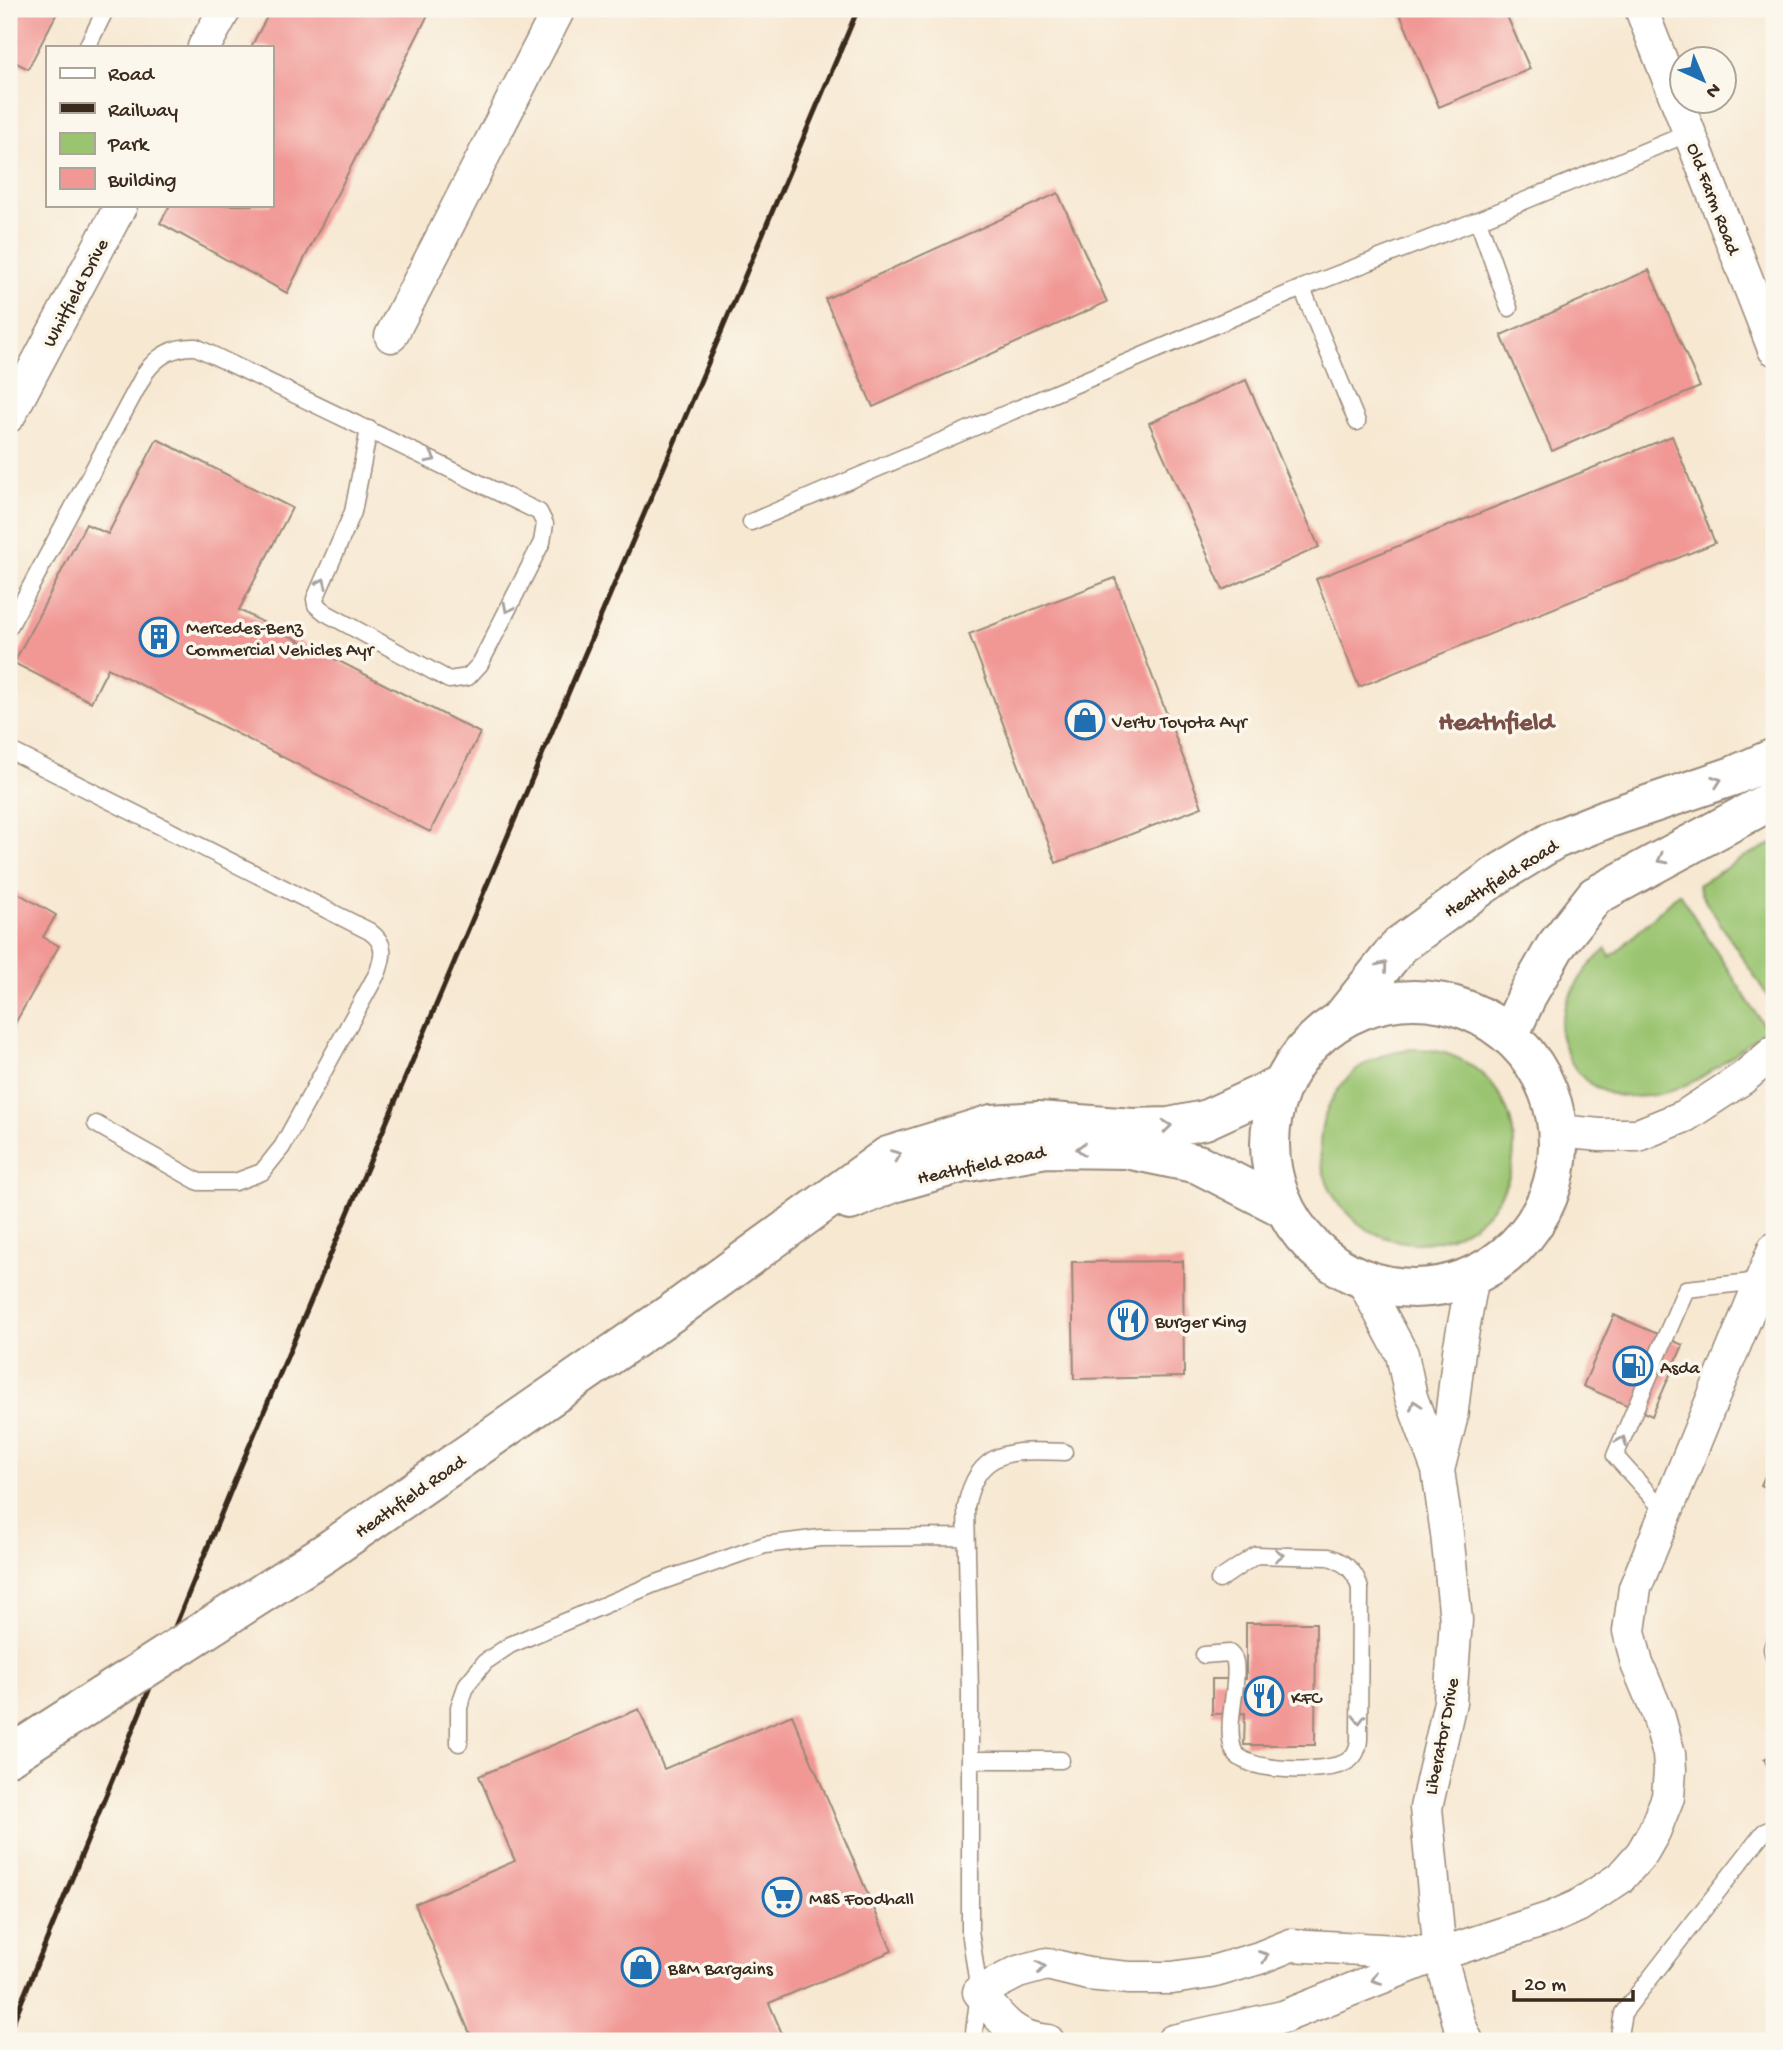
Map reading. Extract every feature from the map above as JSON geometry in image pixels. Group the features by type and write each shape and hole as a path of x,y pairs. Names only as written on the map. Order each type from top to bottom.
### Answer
{"main road":[{"name":"Heathfield Road","path":"1341,1019 1400,945 1452,906 1543,847 1606,819 1733,776 1774,758"},
{"path":"1509,1036 1528,994 1555,947 1595,896 1774,799"},
{"path":"1412,998 1450,1003 1492,1021 1527,1052 1550,1091 1559,1131 1557,1169 1551,1192 1535,1224 1504,1258 1473,1276 1434,1287 1396,1288 1362,1279 1332,1263 1303,1237 1284,1208 1272,1172 1270,1126 1281,1085 1292,1065 1313,1040 1341,1019 1378,1003 1412,998"},
{"name":"Heathfield Road","path":"9,1756 325,1553 677,1309 888,1156 992,1124 1029,1121 1091,1123 1133,1128 1169,1127 1205,1120 1281,1085"},
{"name":"Heathfield Road","path":"799,1220 893,1183 963,1163 1046,1148 1126,1149 1198,1164 1284,1208"}],"street":[{"path":"205,46 225,9"},
{"path":"391,336 559,9"},
{"name":"Old Farm Road","path":"1641,9 1774,349"},
{"name":"Whitfield Drive","path":"9,416 120,206"},
{"path":"1559,1131 1638,1135 1685,1116 1743,1078 1774,1052"},
{"path":"1173,2041 1283,2017 1440,1954 1551,1918 1578,1906 1620,1878 1642,1853 1668,1797 1669,1754 1658,1714 1637,1664 1629,1631 1634,1588 1774,1250"},
{"name":"Liberator Drive","path":"1438,1470 1451,1419 1459,1351 1473,1276"},
{"name":"Liberator Drive","path":"1362,1279 1402,1354 1411,1396 1438,1470 1447,1534 1456,1620 1450,1702 1426,1808 1440,1954 1460,2026 1467,2041"},
{"path":"1048,2041 1009,2028 979,1992 1018,1972 1047,1964 1088,1974 1172,1978 1212,1972 1291,1945 1440,1954"}],"lane":[{"path":"87,46 106,9"},
{"path":"751,522 1302,288 1478,220 1689,133"},
{"path":"1478,220 1509,308"},
{"path":"1302,288 1357,422"},
{"path":"9,627 149,367 162,355 187,347 206,351 369,429 534,508 543,518 545,524 542,542 480,664 468,677 449,680 316,605 315,598 353,512 369,429"},
{"path":"9,750 369,931 378,937 382,947 378,972 282,1147 262,1172 235,1182 199,1181 96,1124"},
{"path":"1666,1513 1615,1456 1686,1289 1761,1281"},
{"path":"973,2041 979,1992 970,1931 965,1507 975,1476 989,1462 1006,1454 1024,1451 1064,1452"},
{"path":"459,1743 459,1707 467,1684 485,1662 510,1645 654,1584 765,1545 820,1538 965,1537"},
{"path":"1205,1655 1229,1653 1235,1662 1231,1726 1233,1751 1240,1759 1264,1767 1303,1768 1334,1766 1346,1762 1353,1755 1359,1740 1360,1588 1352,1570 1329,1556 1256,1555 1219,1580"},
{"path":"1774,1643 1774,1657"},
{"path":"970,1760 1061,1760"},
{"path":"1622,2041 1619,2035 1623,2013 1764,1832 1774,1828"}],"green space":[{"path":"1774,843 1774,1006 1701,894 1698,885"},
{"path":"1679,893 1766,1029 1711,1071 1680,1088 1633,1097 1609,1093 1588,1082 1572,1063 1560,1034 1565,1008 1582,976 1598,957 1606,949 1610,957"},
{"path":"1417,1049 1454,1056 1486,1077 1507,1109 1514,1146 1507,1183 1486,1215 1454,1236 1417,1243 1380,1236 1348,1215 1327,1183 1320,1146 1327,1109 1348,1077 1380,1056"}],"building":[{"path":"9,9 59,9 28,69 9,59"},
{"path":"271,9 431,9 287,293 160,223 169,206 273,206 273,46 252,46"},
{"path":"1398,9 1504,9 1530,69 1439,107"},
{"path":"1058,193 1107,302 873,407 825,299"},
{"path":"1649,270 1700,387 1552,451 1501,335"},
{"path":"1246,380 1319,547 1223,590 1149,423"},
{"path":"1672,436 1715,543 1359,687 1316,579"},
{"name":"Mercedes-Benz Commercial Vehicles Ayr","path":"157,439 292,508 239,610 480,733 430,832 108,668 91,702 14,663 86,524 108,534"},
{"name":"Vertu Toyota Ayr","path":"1115,578 1202,807 1056,863 969,634"},
{"path":"9,888 56,915 43,937 59,946 9,1034"},
{"name":"Burger King","path":"1183,1261 1184,1377 1074,1379 1072,1262"},
{"name":"Asda","path":"1614,1315 1683,1345 1652,1416 1583,1386"},
{"path":"1774,1456 1774,1491 1761,1485"},
{"name":"KFC","path":"1246,1623 1316,1623 1315,1745 1244,1745 1245,1713 1212,1714 1212,1679 1246,1679"},
{"path":"639,1709 664,1769 792,1715 892,1951 769,2003 783,2036 770,2041 473,2041 415,1904 515,1861 479,1776"},
{"path":"1774,1754 1774,1775 1772,1776 1764,1759"}],"railway":[{"path":"9,2032 240,1468 858,9"}],"place":[{"name":"Mercedes-Benz Commercial Vehicles Ayr","path":"159,637"},
{"name":"Vertu Toyota Ayr","path":"1085,720"},
{"name":"Burger King","path":"1128,1320"},
{"name":"Asda","path":"1633,1366"},
{"name":"KFC","path":"1264,1696"},
{"name":"M&S Foodhall","path":"782,1897"},
{"name":"B&M Bargains","path":"641,1967"}],"district":[{"name":"Heathfield","path":"1496,720"}]}
